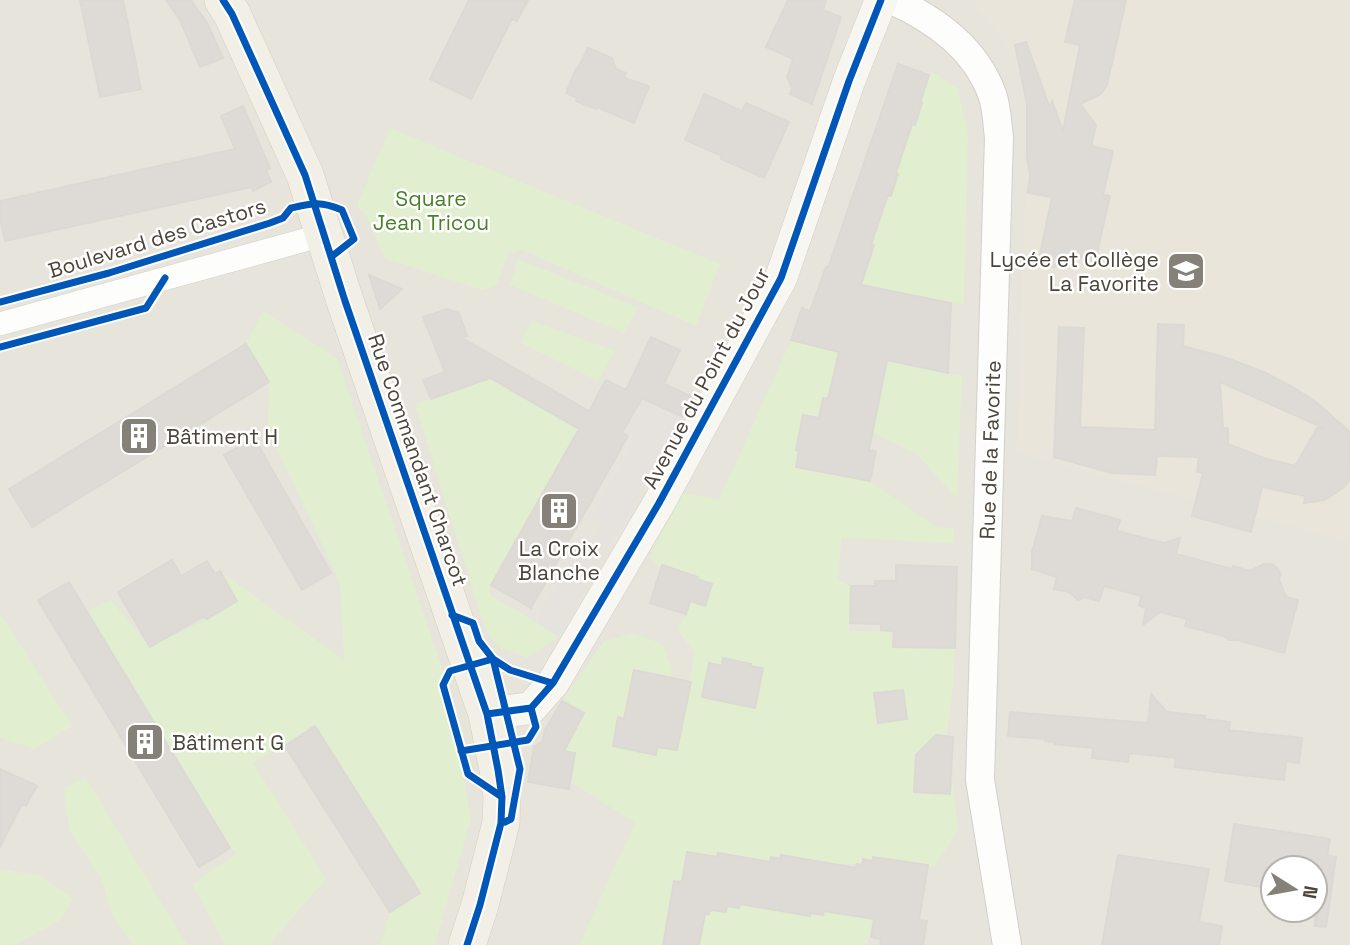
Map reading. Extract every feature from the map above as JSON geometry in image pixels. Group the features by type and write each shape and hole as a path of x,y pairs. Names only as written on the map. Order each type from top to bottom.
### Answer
{"main road":[{"name":"Rue Commandant Charcot","path":"223,0 301,166 487,714 502,797 501,823 467,945"},
{"name":"Avenue du Point du Jour","path":"487,714 531,708 553,682 659,503 781,278 849,81 881,0"}],"street":[{"name":"Rue de la Favorite","path":"892,0 917,11 940,27 959,42 977,63 993,96 999,137 980,780 1007,945"},
{"name":"Boulevard des Castors","path":"0,324 323,235"}],"shaded area":[{"path":"0,0 1350,0 1350,945 0,945"},
{"name":"Lycée et Collège La Favorite","path":"971,0 1350,0 1350,542 1017,453 1024,221 1029,177 1027,104 1012,53"},
{"path":"642,397 683,417 559,636 536,622 583,535 594,541 603,524 592,517 635,438 623,432"}],"green space":[{"path":"931,71 957,88 968,133 964,305 859,283"},
{"name":"Square Jean Tricou","path":"390,128 720,264 696,326 522,250 508,254 496,286 481,290 384,258 369,220 357,205"},
{"path":"518,259 638,307 624,333 510,285"},
{"path":"263,311 337,358 445,677 471,819 435,945 381,945 390,912 420,893 315,727 253,763 326,879 269,945 226,945 192,885 237,853 230,848 86,611 111,600 150,647 237,601 220,571 344,660 340,583 268,429 269,382 246,344"},
{"path":"532,321 615,351 598,381 521,343"},
{"path":"791,340 962,376 957,499 917,454 873,432 870,450 876,451 870,481 936,527 954,528 954,543 842,538 837,580 851,586 849,631 890,631 892,647 955,649 947,736 958,830 935,866 696,860 874,917 870,936 864,945 579,945 635,823 562,776 562,701 603,642 632,633 663,644 671,668 671,693 690,682 694,652 678,630 686,614 672,581 650,557 683,493 719,500"},
{"path":"490,378 579,428 490,585 490,595 559,636 528,658 498,647 484,626 415,404"},
{"path":"2,616 72,726 35,749 0,738"},
{"path":"86,778 187,945 133,945 111,913 102,880 69,830 64,788"},
{"path":"0,869 41,876 74,899 59,921 14,945 0,945"}],"building":[{"path":"80,0 123,0 141,89 100,97"},
{"path":"166,0 191,0 207,23 223,58 200,67 180,20"},
{"path":"469,0 528,0 517,21 512,19 471,99 430,79"},
{"path":"788,0 826,0 823,10 841,17 812,104 790,94 792,88 787,77 793,59 766,47"},
{"path":"1075,0 1126,0 1107,85 1101,94 1080,104 1096,125 1091,146 1113,151 1103,195 1110,196 1095,262 1073,256 1055,267 1046,266 1040,255 1052,197 1028,193 1030,174 1027,159 1027,104 1015,45 1026,42 1050,108 1052,101 1063,131 1080,45 1065,42"},
{"path":"588,48 612,58 616,69 626,73 624,78 649,86 634,123 576,101 577,98 566,93"},
{"path":"898,64 929,75 915,125 912,124 896,173 898,174 891,196 888,195 871,244 874,245 861,285 951,303 948,373 887,360 869,450 876,451 870,481 796,467 799,451 796,450 803,415 819,418 823,398 828,399 839,352 791,340 802,308 810,311 826,267 828,268"},
{"path":"704,94 742,111 746,103 789,122 764,178 685,140"},
{"path":"243,106 270,168 266,170 271,182 253,191 252,187 5,241 0,201 235,149 221,116"},
{"path":"369,275 402,289 380,309"},
{"path":"447,309 459,313 467,336 462,338 589,411 606,380 626,390 651,337 680,350 664,384 693,397 683,417 642,398 622,433 628,436 531,608 491,585 579,429 490,378 431,399 423,380 445,372 423,317"},
{"path":"1158,324 1184,325 1183,346 1264,372 1316,402 1350,432 1350,479 1345,486 1324,500 1304,503 1305,496 1262,487 1251,532 1192,516 1203,473 1197,472 1199,457 1157,456 1155,475 1112,473 1054,457 1059,327 1084,328 1080,427 1155,430","holes":["1220,382 1324,428 1317,428 1295,466 1228,444 1228,428 1223,428"]},
{"name":"Bâtiment H","path":"246,344 269,382 32,527 9,489"},
{"path":"254,438 331,573 302,590 224,455"},
{"path":"1076,508 1120,520 1117,531 1164,543 1180,538 1176,554 1250,571 1264,564 1272,564 1281,574 1279,579 1286,597 1298,600 1284,653 1185,626 1187,619 1160,612 1143,625 1146,608 1139,606 1141,596 1104,586 1099,601 1084,597 1078,600 1069,592 1054,589 1057,577 1032,569 1032,552 1042,516 1072,521"},
{"path":"172,560 181,576 207,561 215,574 220,571 237,601 207,619 204,616 150,647 118,592"},
{"path":"662,565 712,584 705,606 690,601 686,614 650,603"},
{"path":"896,565 957,567 955,648 893,647 894,631 881,630 881,624 850,623 851,586 875,586 875,581 896,581"},
{"name":"Bâtiment G","path":"69,582 230,848 199,867 38,600"},
{"path":"723,658 763,668 755,708 702,697 709,663 722,666"},
{"path":"634,670 691,682 677,750 657,747 656,755 613,746 618,717 624,719"},
{"path":"903,690 907,719 878,723 874,693"},
{"path":"1151,694 1167,712 1230,722 1229,730 1302,738 1299,763 1286,761 1284,780 1175,767 1176,758 1129,753 1128,762 1092,758 1093,748 1055,744 1045,739 1008,736 1010,712 1148,723"},
{"path":"562,701 584,713 564,751 575,753 569,789 528,782 534,747 543,741 545,730"},
{"path":"315,726 420,893 390,912 285,746"},
{"path":"936,735 953,737 950,794 914,792 916,755"},
{"path":"0,769 37,786 26,806 22,804 0,847"},
{"path":"1234,824 1330,839 1327,854 1259,854 1259,887 1225,881"},
{"path":"687,852 717,857 718,853 770,862 771,857 780,859 781,855 856,868 857,864 862,865 863,859 872,861 873,857 928,865 919,920 927,921 923,945 880,945 881,939 871,937 874,919 824,911 823,915 811,913 810,916 740,904 739,908 727,906 726,912 710,910 709,914 705,914 699,945 663,945 674,881 682,882"},
{"path":"1118,855 1209,869 1199,922 1222,926 1219,945 1102,945"},
{"path":"1329,855 1336,857 1329,906"}],"cycle path":[{"path":"223,0 232,14 305,175 345,301 487,714 502,797 501,823 467,945"},
{"path":"487,714 531,708 553,683 659,503 781,278 849,81 881,0"},
{"path":"0,302 109,273 270,223 283,218 291,208 311,204 328,205 342,210 354,239 331,257"},
{"path":"0,347 146,308 165,278"},
{"path":"452,615 473,623 479,641 493,659 520,769 511,819 505,822"},
{"path":"502,797 468,774 443,685 450,671 493,659 510,670 552,683"},
{"path":"461,751 528,740 536,727 531,708"}],"place":[{"name":"Lycée et Collège La Favorite","path":"1186,271"},
{"name":"Bâtiment H","path":"139,436"},
{"name":"La Croix Blanche","path":"559,511"},
{"name":"Bâtiment G","path":"145,742"}]}
